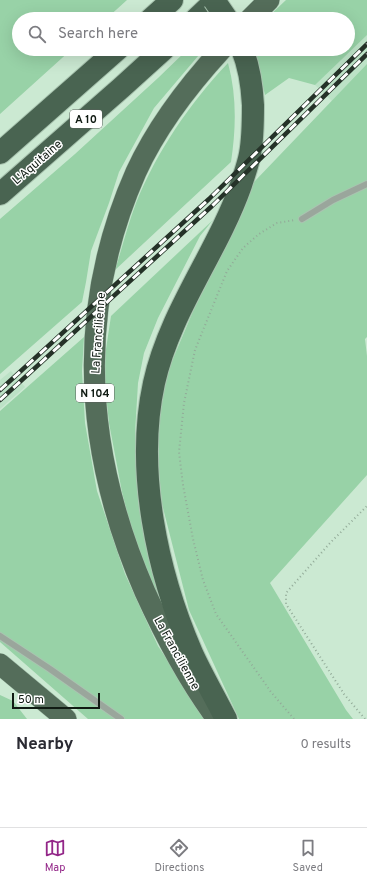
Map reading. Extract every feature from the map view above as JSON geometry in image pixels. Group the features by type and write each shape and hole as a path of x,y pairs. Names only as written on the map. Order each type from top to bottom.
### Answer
{"highway":[{"path":"159,12 172,0"},
{"path":"203,12 215,0 223,12"},
{"path":"257,12 269,0"},
{"name":"A 10","path":"0,153 110,56"},
{"name":"L'Aquitaine","path":"0,194 156,56"},
{"name":"La Francilienne","path":"216,56 185,91 171,110 147,150 128,193 107,258 102,281 96,325 94,374 95,398 100,439 111,492 124,536 140,579 163,631 204,702 217,719"},
{"path":"226,719 193,654 167,584 154,525 146,447 150,401 163,351 179,312 230,212 250,155 253,127 252,98 251,82 244,56"},
{"path":"0,664 66,719"}],"lane":[{"path":"302,219 333,200 367,184"},
{"path":"0,636 121,719"}],"path":[{"path":"294,719 271,692 216,614 203,580 193,539 182,485 179,452 184,403 195,350 227,271 243,248 260,234 277,223 302,219"},
{"path":"365,719 344,694 286,604 286,593 330,543 367,506"}],"shaded area":[{"path":"0,0 127,0 114,12 12,12 12,56 64,56 0,114"},
{"path":"286,0 367,0 367,35 355,47 355,12 273,12"},
{"path":"367,32 367,68 332,101 315,85 343,56 355,56 355,44"},
{"path":"181,56 198,56 154,108 119,172 91,251 82,302 0,374 0,219 75,154"},
{"path":"256,56 345,56 315,85 289,78 265,95"},
{"path":"228,63 233,88 235,112 231,162 115,270 136,203 164,146 201,94"},
{"path":"367,64 367,337 365,339 367,356 367,475 270,583 346,710 353,719 239,719 189,610 162,504 157,452 161,387 194,309 243,212 252,184"},
{"path":"213,220 200,236 158,318 144,353 138,383 135,433 138,470 138,500 142,525 161,595 159,602 133,537 122,492 109,423 104,375 106,349 111,316"},
{"path":"84,337 82,371 85,423 97,491 125,574 158,646 207,719 88,719 0,642 0,411"},
{"path":"11,371 25,387 0,409 0,380"},
{"path":"0,695 13,701 27,719 0,719"}],"railway":[{"path":"355,56 367,44"},
{"path":"0,400 212,206 367,54"},
{"path":"0,390 209,199 355,56"}]}
